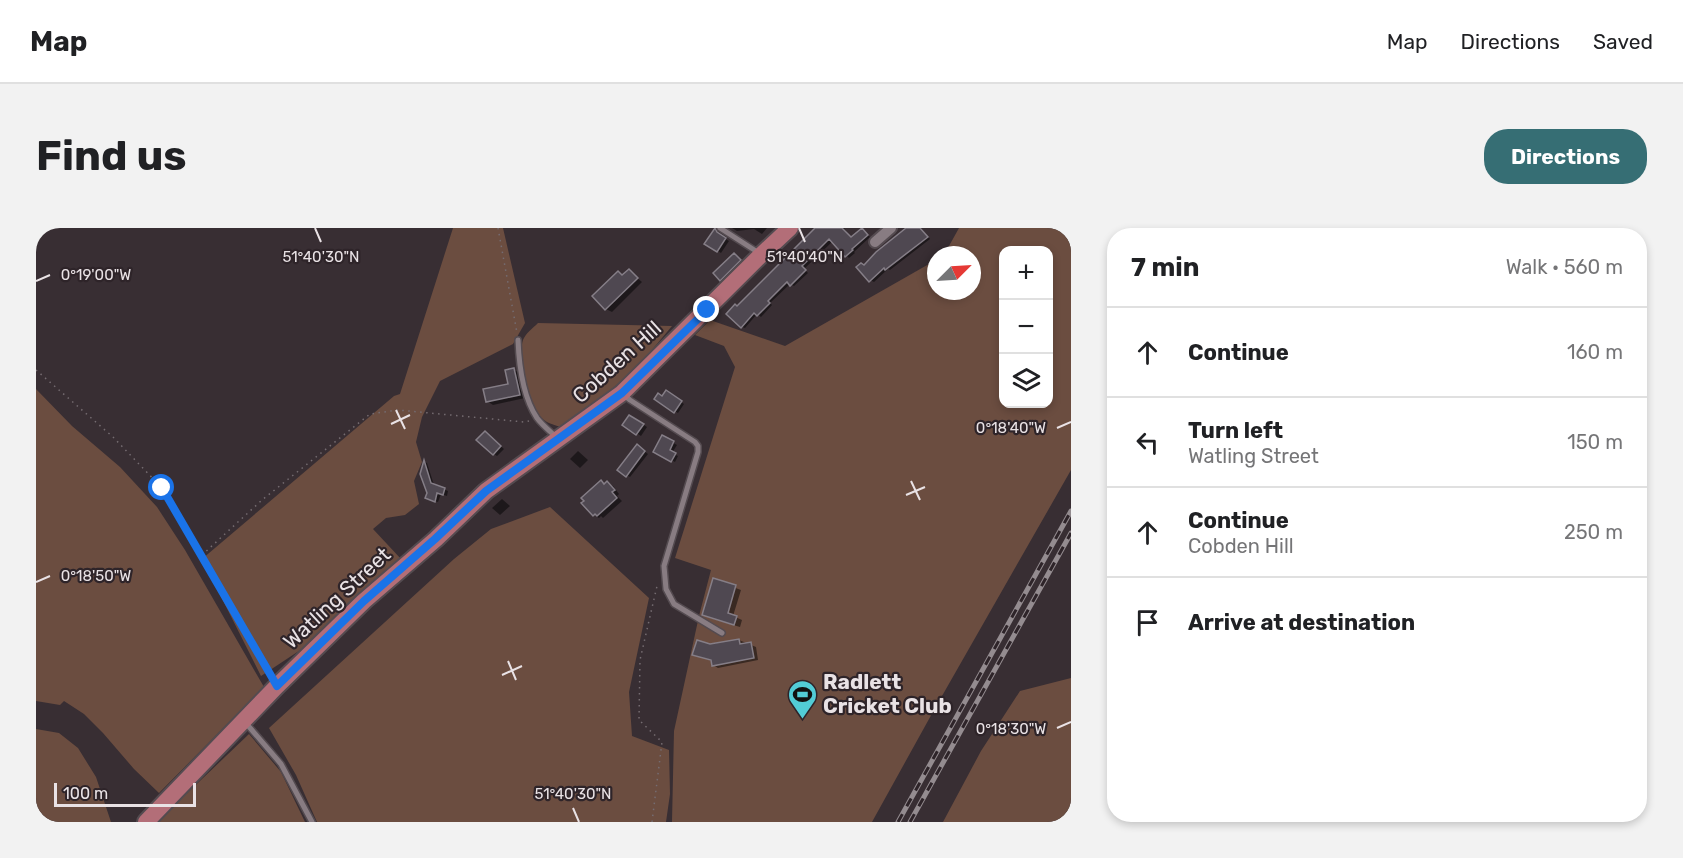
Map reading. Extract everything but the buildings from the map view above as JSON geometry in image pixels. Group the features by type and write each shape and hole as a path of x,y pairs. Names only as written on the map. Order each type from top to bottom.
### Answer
{"main road":[{"name":"Cobden Hill","path":"435,539 486,491 622,393 790,228"},
{"name":"Watling Street","path":"146,822 277,686 364,601 435,539"}],"street":[{"path":"875,242 888,229"}],"lane":[{"path":"720,228 761,255"},
{"path":"518,340 518,358 529,399 537,418 559,439"},
{"path":"622,393 698,446 664,566 666,589 675,604 722,633"},
{"path":"244,720 281,764 312,822"}],"path":[{"path":"498,228 518,340"},
{"path":"36,370 113,437 162,488 277,686"},
{"path":"202,556 262,500 370,414 398,410 524,422 537,418"},
{"path":"652,822 662,742 639,720 640,660 657,587"}],"shaded area":[{"path":"453,228 503,228 525,323 513,344 440,381 422,417 416,442 422,462 414,481 419,504 405,515 386,518 373,529 401,559 311,643 261,676 202,559 394,396 400,394"},
{"path":"959,228 1071,228 1071,470 872,822 672,822 674,731 711,570 675,558 735,367 724,346 695,335 710,320 785,346 927,265 927,300 981,300 981,246 949,246"},
{"path":"538,323 672,326 637,368 565,428 544,420 529,394 523,370 523,340"},
{"path":"36,389 72,426 120,467 157,507 185,550 264,687 159,793 84,714 64,701 60,705 36,701"},
{"path":"550,507 649,598 629,692 632,736 669,750 670,794 666,822 317,822 296,775 269,728 454,559 491,529"},
{"path":"1071,678 1071,822 943,822 981,751 1020,691"},
{"path":"36,729 59,733 78,748 96,777 111,822 36,822"},
{"path":"249,734 281,772 305,822 157,822"}],"railway":[{"path":"898,822 1071,511"},
{"path":"910,822 1071,533"}],"place":[{"name":"Radlett Cricket Club","path":"802,720"}],"route":[{"path":"162,488 277,686 364,601 486,491 622,393 707,310"}]}
